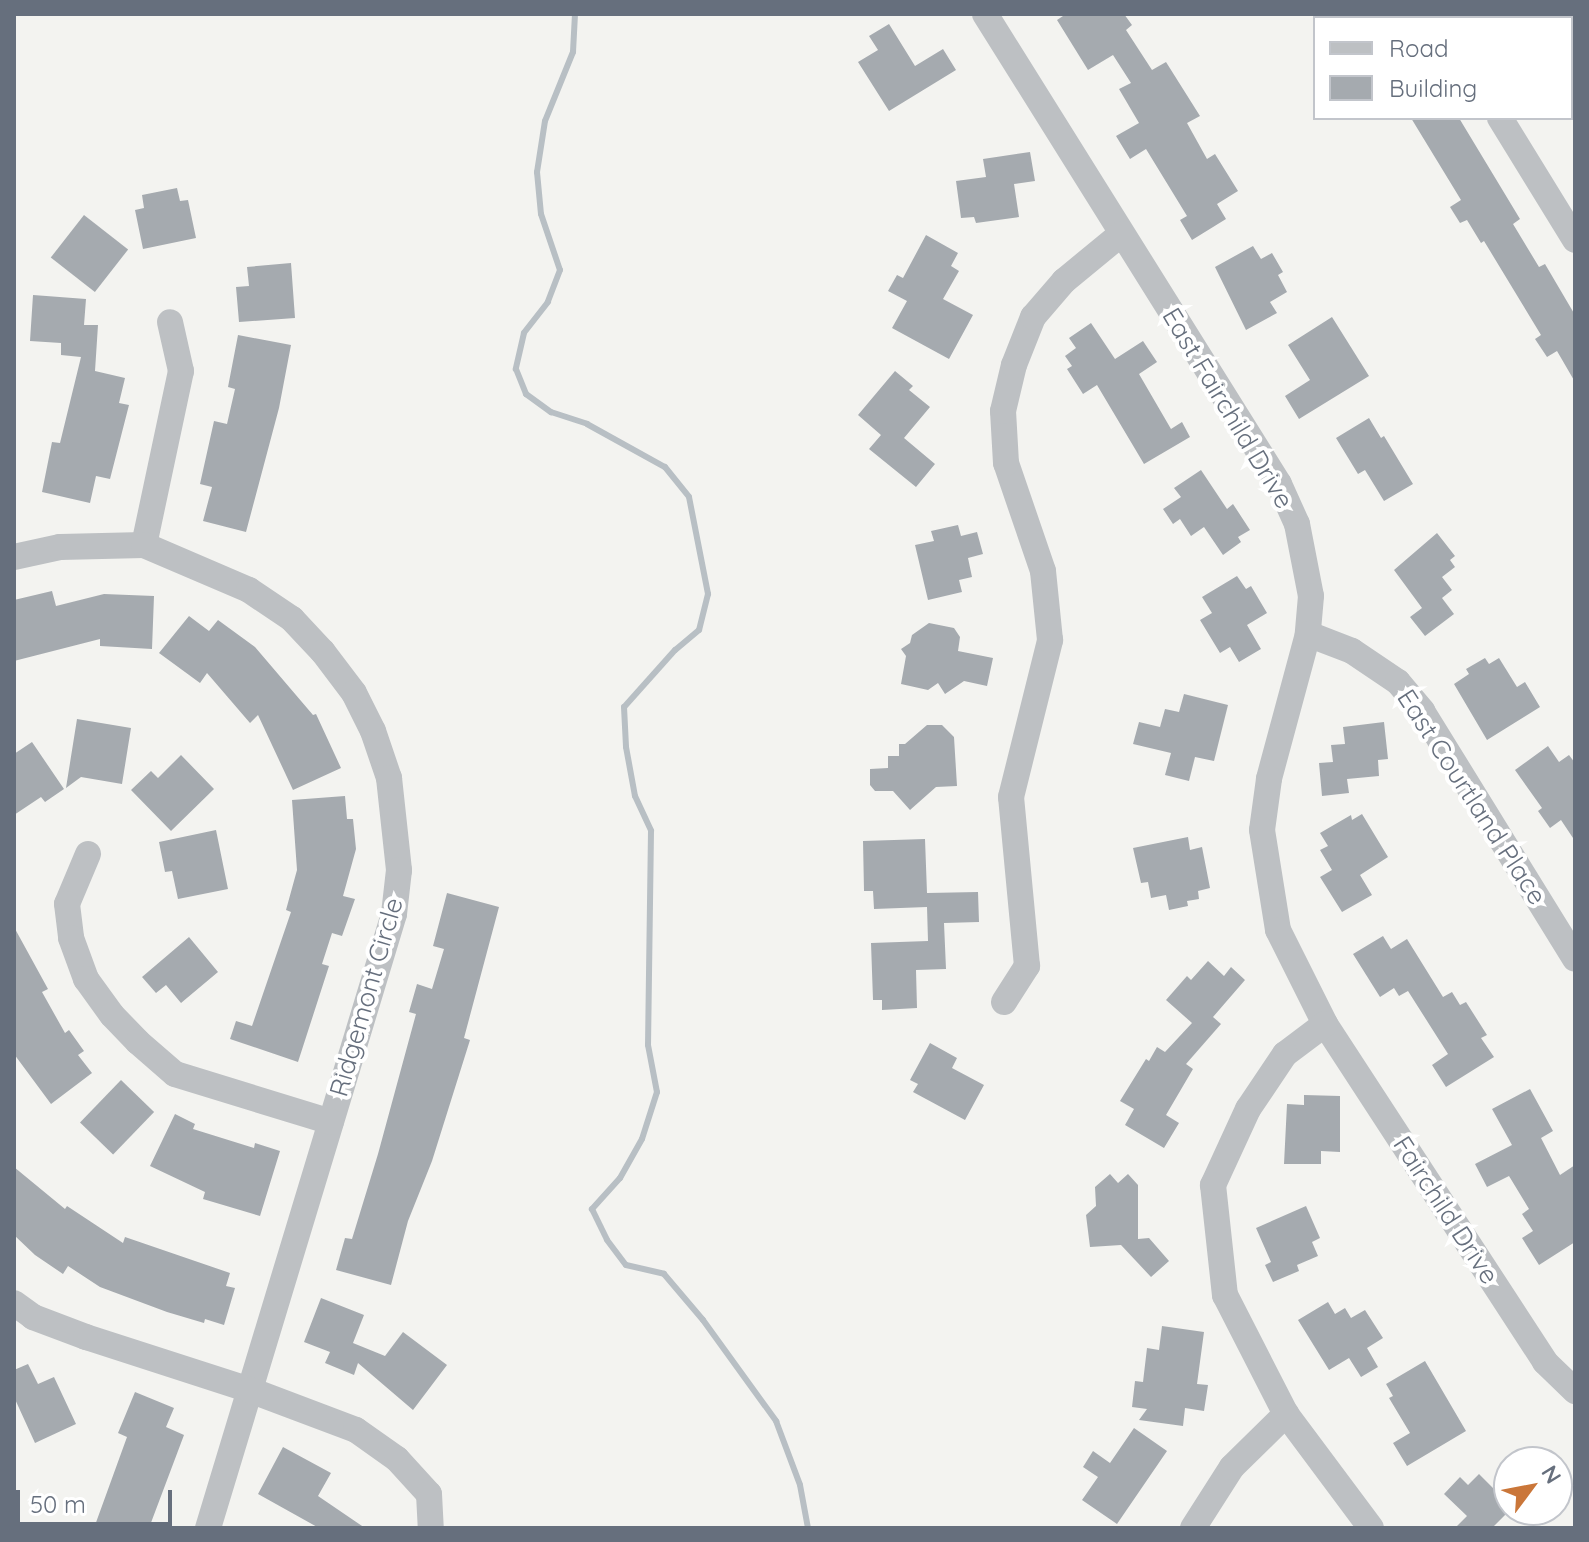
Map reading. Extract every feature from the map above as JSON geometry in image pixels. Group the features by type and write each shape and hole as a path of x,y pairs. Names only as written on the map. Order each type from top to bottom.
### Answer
{"street":[{"name":"East Fairchild Drive","path":"985,14 1279,484 1297,524 1311,596 1308,634 1269,779 1262,830 1278,930 1325,1024"},
{"path":"1501,120 1575,240"},
{"path":"1004,1002 1027,966 1011,797 1050,640 1043,571 1006,463 1003,411 1014,365 1033,317 1064,281 1121,234"},
{"path":"144,545 181,371 170,322"},
{"name":"Ridgemont Circle","path":"14,557 60,547 144,545 249,590 292,619 323,652 354,693 373,731 389,778 399,870 394,914 208,1528"},
{"name":"East Courtland Place","path":"1308,634 1352,651 1398,682 1422,711 1575,959"},
{"path":"88,854 67,904 71,938 86,979 112,1015 175,1074 331,1122"},
{"path":"1325,1024 1285,1054 1248,1109 1213,1185 1225,1295 1286,1414 1371,1528"},
{"name":"Fairchild Drive","path":"1325,1024 1545,1362 1575,1391"},
{"path":"14,1303 33,1317 86,1337 250,1390 356,1430 397,1459 429,1494 431,1528"},
{"path":"1193,1528 1232,1467 1286,1414"}],"building":[{"path":"1066,14 1124,14 1132,25 1126,30 1152,70 1166,62 1200,116 1187,123 1207,159 1215,154 1238,191 1217,204 1226,219 1192,240 1180,220 1187,216 1146,149 1130,159 1116,136 1139,123 1119,89 1131,83 1113,55 1088,70 1057,20"},
{"path":"889,24 915,66 943,49 956,70 889,111 858,62 878,50 869,36"},
{"path":"1412,120 1460,120 1520,219 1513,224 1539,267 1545,264 1575,315 1575,382 1557,351 1547,357 1535,339 1541,335 1484,241 1481,243 1467,220 1460,223 1450,207 1461,200"},
{"path":"1030,152 1035,181 1014,184 1019,217 976,223 974,217 961,218 956,181 986,177 983,159"},
{"path":"177,188 180,201 188,200 196,238 143,249 135,210 144,208 142,195"},
{"path":"84,215 128,249 95,292 51,258"},
{"path":"926,235 958,253 951,266 959,271 943,299 973,315 949,359 892,328 907,301 888,291 897,275 903,278"},
{"path":"1253,246 1261,259 1272,253 1283,272 1278,275 1287,292 1270,302 1277,313 1246,330 1215,267"},
{"path":"291,263 295,318 239,322 236,287 249,286 247,267"},
{"path":"33,295 86,299 84,325 98,325 95,371 125,378 119,403 129,405 110,479 96,476 90,503 42,492 52,442 60,443 81,357 61,355 61,343 30,341"},
{"path":"1332,317 1369,376 1299,419 1285,396 1310,380 1288,345"},
{"path":"1091,323 1115,359 1143,341 1157,362 1139,374 1171,429 1182,422 1190,437 1144,464 1097,385 1083,394 1067,369 1072,366 1065,356 1076,348 1069,338"},
{"path":"238,335 291,345 279,408 246,532 203,521 212,487 200,484 214,421 227,424 235,389 228,387"},
{"path":"895,371 913,386 909,390 930,407 904,438 935,464 916,487 869,449 881,435 858,415"},
{"path":"1369,418 1381,438 1384,436 1413,484 1384,501 1365,470 1358,474 1336,438"},
{"path":"1201,470 1227,509 1233,504 1250,530 1238,537 1241,542 1223,555 1204,527 1191,536 1180,519 1173,524 1163,509 1181,497 1174,488"},
{"path":"958,525 961,536 977,532 983,554 968,558 972,577 959,580 962,592 928,600 915,545 934,541 931,531"},
{"path":"1437,533 1455,556 1450,560 1455,567 1442,577 1452,590 1442,598 1454,614 1425,636 1410,617 1422,608 1394,570"},
{"path":"1237,576 1246,589 1251,586 1267,613 1247,625 1261,649 1239,662 1230,647 1220,653 1200,620 1212,613 1202,597"},
{"path":"52,591 56,606 104,594 154,596 152,649 100,646 100,639 14,661 14,600"},
{"path":"189,616 209,631 218,620 255,647 313,715 316,714 341,768 293,790 258,715 250,723 207,673 200,683 159,653"},
{"path":"929,623 954,628 960,637 958,651 993,658 987,686 964,681 945,694 938,683 928,690 901,684 906,656 901,649 910,643 912,635"},
{"path":"1485,658 1489,664 1499,658 1517,687 1525,682 1540,707 1487,740 1454,684 1469,674 1466,669"},
{"path":"1184,694 1228,705 1214,761 1195,757 1189,781 1165,775 1171,753 1133,744 1139,722 1160,727 1165,709 1179,712"},
{"path":"77,719 131,728 122,784 81,777 66,788"},
{"path":"1384,722 1388,759 1378,760 1379,776 1347,779 1349,793 1322,796 1319,763 1333,762 1331,745 1345,744 1343,727"},
{"path":"927,725 942,725 954,737 957,786 936,787 910,810 893,791 875,791 870,785 870,769 888,768 888,756 899,756 899,744 905,744"},
{"path":"32,742 64,789 45,802 41,797 14,815 14,754"},
{"path":"1548,746 1559,762 1569,755 1575,763 1575,841 1561,820 1550,828 1538,811 1542,808 1515,770"},
{"path":"181,755 214,789 171,831 131,790 151,771 158,778"},
{"path":"345,796 347,819 353,819 356,849 343,896 355,899 342,936 332,933 322,964 329,966 298,1062 230,1039 236,1021 252,1026 291,912 286,910 297,870 292,800"},
{"path":"1362,814 1388,857 1360,875 1372,895 1342,912 1320,877 1332,870 1320,850 1328,846 1320,833 1351,815 1352,820"},
{"path":"216,830 228,889 178,899 172,871 165,872 159,842"},
{"path":"1188,837 1190,850 1202,847 1210,888 1198,891 1199,899 1187,901 1188,906 1169,910 1166,895 1151,898 1148,882 1141,883 1133,848"},
{"path":"925,839 927,893 978,892 979,922 944,923 946,969 916,970 917,1008 882,1010 882,1000 873,1000 871,943 928,941 927,907 874,909 873,891 864,891 863,841"},
{"path":"447,893 499,907 464,1038 470,1040 432,1161 408,1221 391,1285 336,1270 345,1238 352,1239 378,1154 416,1014 409,1012 417,984 432,989 444,949 433,946"},
{"path":"14,927 48,989 42,992 65,1033 69,1030 84,1051 78,1055 92,1073 51,1104 14,1054"},
{"path":"1383,936 1391,949 1407,939 1443,997 1452,992 1460,1005 1466,1002 1487,1035 1481,1038 1494,1057 1446,1087 1432,1065 1448,1054 1408,991 1399,996 1394,988 1380,997 1353,954"},
{"path":"189,937 218,972 181,1003 166,985 156,993 142,977"},
{"path":"1208,961 1224,976 1231,967 1245,980 1213,1017 1221,1024 1186,1064 1193,1069 1166,1115 1179,1123 1164,1148 1125,1125 1134,1109 1120,1101 1157,1047 1165,1052 1192,1023 1166,1000 1187,976 1191,980"},
{"path":"930,1043 957,1058 952,1068 984,1085 965,1120 913,1092 918,1084 910,1080"},
{"path":"121,1080 154,1112 113,1154 80,1122"},
{"path":"1530,1089 1553,1131 1541,1138 1560,1175 1575,1165 1575,1242 1539,1265 1522,1238 1533,1231 1522,1214 1529,1209 1509,1176 1487,1187 1475,1164 1512,1145 1492,1109"},
{"path":"1304,1095 1340,1096 1340,1152 1321,1151 1321,1164 1284,1164 1287,1104 1304,1105"},
{"path":"175,1114 195,1124 193,1129 254,1148 255,1143 280,1151 260,1216 203,1199 205,1192 150,1166"},
{"path":"14,1167 65,1209 67,1206 123,1243 125,1237 230,1273 226,1286 235,1288 224,1325 205,1319 204,1323 167,1312 100,1287 68,1266 63,1274 35,1255 14,1235"},
{"path":"1110,1174 1118,1183 1128,1174 1138,1185 1138,1239 1149,1238 1169,1261 1151,1277 1121,1245 1090,1247 1086,1215 1096,1206 1095,1187"},
{"path":"1306,1206 1320,1238 1312,1242 1318,1256 1297,1265 1299,1271 1273,1282 1265,1265 1271,1262 1256,1228"},
{"path":"321,1298 364,1315 353,1343 385,1356 403,1332 447,1365 413,1410 358,1363 354,1375 325,1363 330,1352 304,1342"},
{"path":"1328,1302 1335,1314 1345,1308 1351,1318 1365,1310 1383,1338 1367,1348 1378,1367 1361,1377 1349,1358 1329,1370 1298,1320"},
{"path":"1162,1326 1204,1332 1197,1384 1208,1385 1204,1411 1185,1408 1183,1426 1139,1420 1147,1409 1132,1407 1135,1381 1143,1382 1147,1348 1159,1350"},
{"path":"1425,1361 1466,1431 1407,1466 1393,1443 1410,1433 1389,1398 1393,1396 1386,1384"},
{"path":"28,1364 38,1384 54,1377 76,1424 35,1443 14,1397 14,1370"},
{"path":"135,1392 174,1408 166,1427 184,1435 149,1528 94,1528 127,1437 118,1433"},
{"path":"1134,1428 1167,1451 1117,1524 1082,1500 1098,1477 1083,1467 1093,1451 1110,1463"},
{"path":"283,1447 331,1473 318,1496 365,1528 319,1528 258,1494"},
{"path":"1479,1474 1493,1488 1492,1528 1455,1528 1467,1516 1444,1494 1460,1477 1468,1485"}],"waterway":[{"path":"575,14 573,52 545,121 537,172 541,214 560,270 548,302 524,333 516,369 526,394 551,412 587,424 665,467 689,497 708,594 699,630 675,650 624,707 626,747 635,796 651,831 648,1045 657,1092 642,1139 620,1178 592,1209 607,1240 626,1265 664,1274 703,1320 776,1421 800,1485 808,1528"}]}
